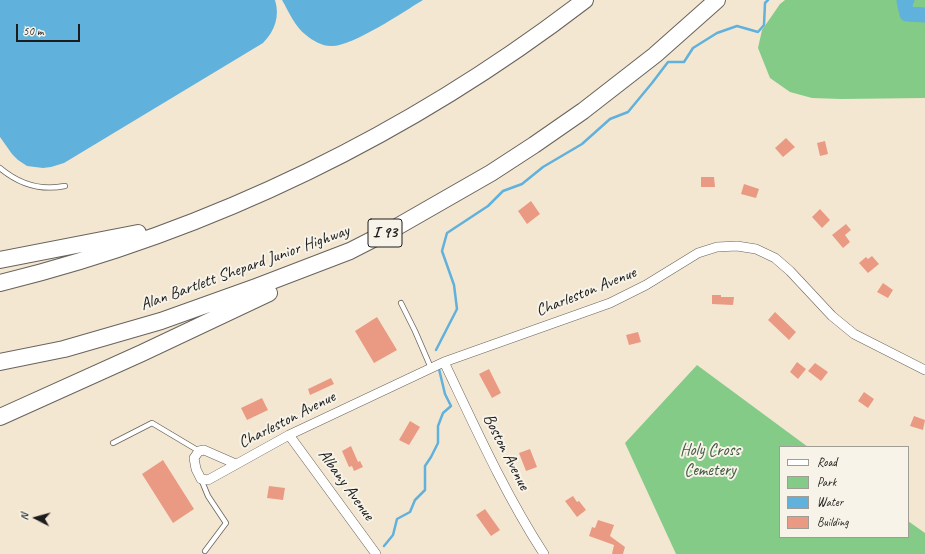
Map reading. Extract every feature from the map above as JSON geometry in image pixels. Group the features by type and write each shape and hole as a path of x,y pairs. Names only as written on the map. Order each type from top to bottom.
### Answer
{"highway":[{"path":"0,283 106,252 192,222 312,170 363,144 449,94 501,61 584,0"},
{"name":"Alan Bartlett Shepard Junior Highway","path":"0,362 64,349 161,321 256,288 350,251 402,224 534,145 624,80 717,0"},
{"path":"0,260 192,222"},
{"path":"0,417 307,275 350,251"}],"street":[{"name":"Charleston Avenue","path":"201,479 208,480 289,435 444,362 610,303 646,285 698,253 717,247 737,246 756,249 774,258 790,271 832,316 854,334 925,370"},
{"name":"Boston Avenue","path":"444,362 481,440 515,505 544,554"},
{"name":"Albany Avenue","path":"289,435 376,554"},
{"name":"Charleston Avenue","path":"199,451 209,451 236,464"},
{"path":"199,451 194,458 196,469 201,479"}],"lane":[{"path":"0,168 9,176 20,182 37,187 53,188 65,186"},
{"path":"401,303 431,368"},
{"path":"113,443 152,423 199,451"},
{"path":"201,479 208,496 226,523 205,551"}],"green space":[{"path":"785,0 925,0 925,98 812,98 790,92 770,78 758,48 762,30 780,4"},
{"name":"Holy Cross Cemetery","path":"697,365 807,446 779,446 779,538 909,538 909,522 925,533 925,554 676,554 625,443"}],"water":[{"path":"0,0 275,0 277,17 271,33 263,43 64,163 43,168 27,166 18,160 0,137"},
{"path":"282,0 423,0 364,35 340,45 331,46 318,43 302,32 292,19"}],"building":[{"path":"786,138 795,147 783,157 775,148"},
{"path":"825,141 828,154 820,156 817,143"},
{"path":"701,177 714,177 715,187 701,187"},
{"path":"744,184 759,189 756,198 741,194"},
{"path":"531,201 540,214 527,224 518,211"},
{"path":"820,209 830,220 822,228 812,217"},
{"path":"846,224 851,230 845,235 850,242 843,248 832,235"},
{"path":"872,256 879,264 868,273 859,263 866,257 868,259"},
{"path":"883,283 893,290 888,298 877,292"},
{"path":"712,295 734,297 733,305 712,304"},
{"path":"775,312 796,332 789,340 768,320"},
{"path":"377,317 397,350 374,363 355,331"},
{"path":"638,332 641,342 629,345 626,335"},
{"path":"797,362 806,369 798,379 790,372"},
{"path":"815,363 828,372 821,381 808,371"},
{"path":"489,369 501,393 492,398 479,374"},
{"path":"331,378 334,384 310,395 308,389"},
{"path":"864,392 874,399 868,408 858,401"},
{"path":"262,398 268,410 247,420 241,408"},
{"path":"914,416 925,420 923,430 910,426"},
{"path":"410,421 420,427 409,445 399,440"},
{"path":"351,446 358,462 360,461 363,467 354,471 352,466 349,467 342,451"},
{"path":"530,449 537,467 526,471 519,453"},
{"path":"163,460 194,509 173,523 142,474"},
{"path":"269,486 285,488 283,500 267,498"},
{"path":"573,496 586,510 577,517 565,501"},
{"path":"485,509 500,530 491,536 476,515"},
{"path":"598,520 614,525 610,536 625,547 623,554 612,554 614,545 589,536 592,527 595,528"}],"waterway":[{"path":"436,350 457,309 454,285 442,251 447,233 488,206 503,191 522,184 543,167 582,144 610,119 628,112 668,62 684,62 693,48 717,33 737,26 758,32 764,25 765,3 768,0"},
{"path":"907,0 904,1 907,14 925,15"},
{"path":"384,546 393,535 397,519 410,512 415,500 425,490 425,466 438,443 438,426 443,413 451,406 445,394 439,369"}]}
